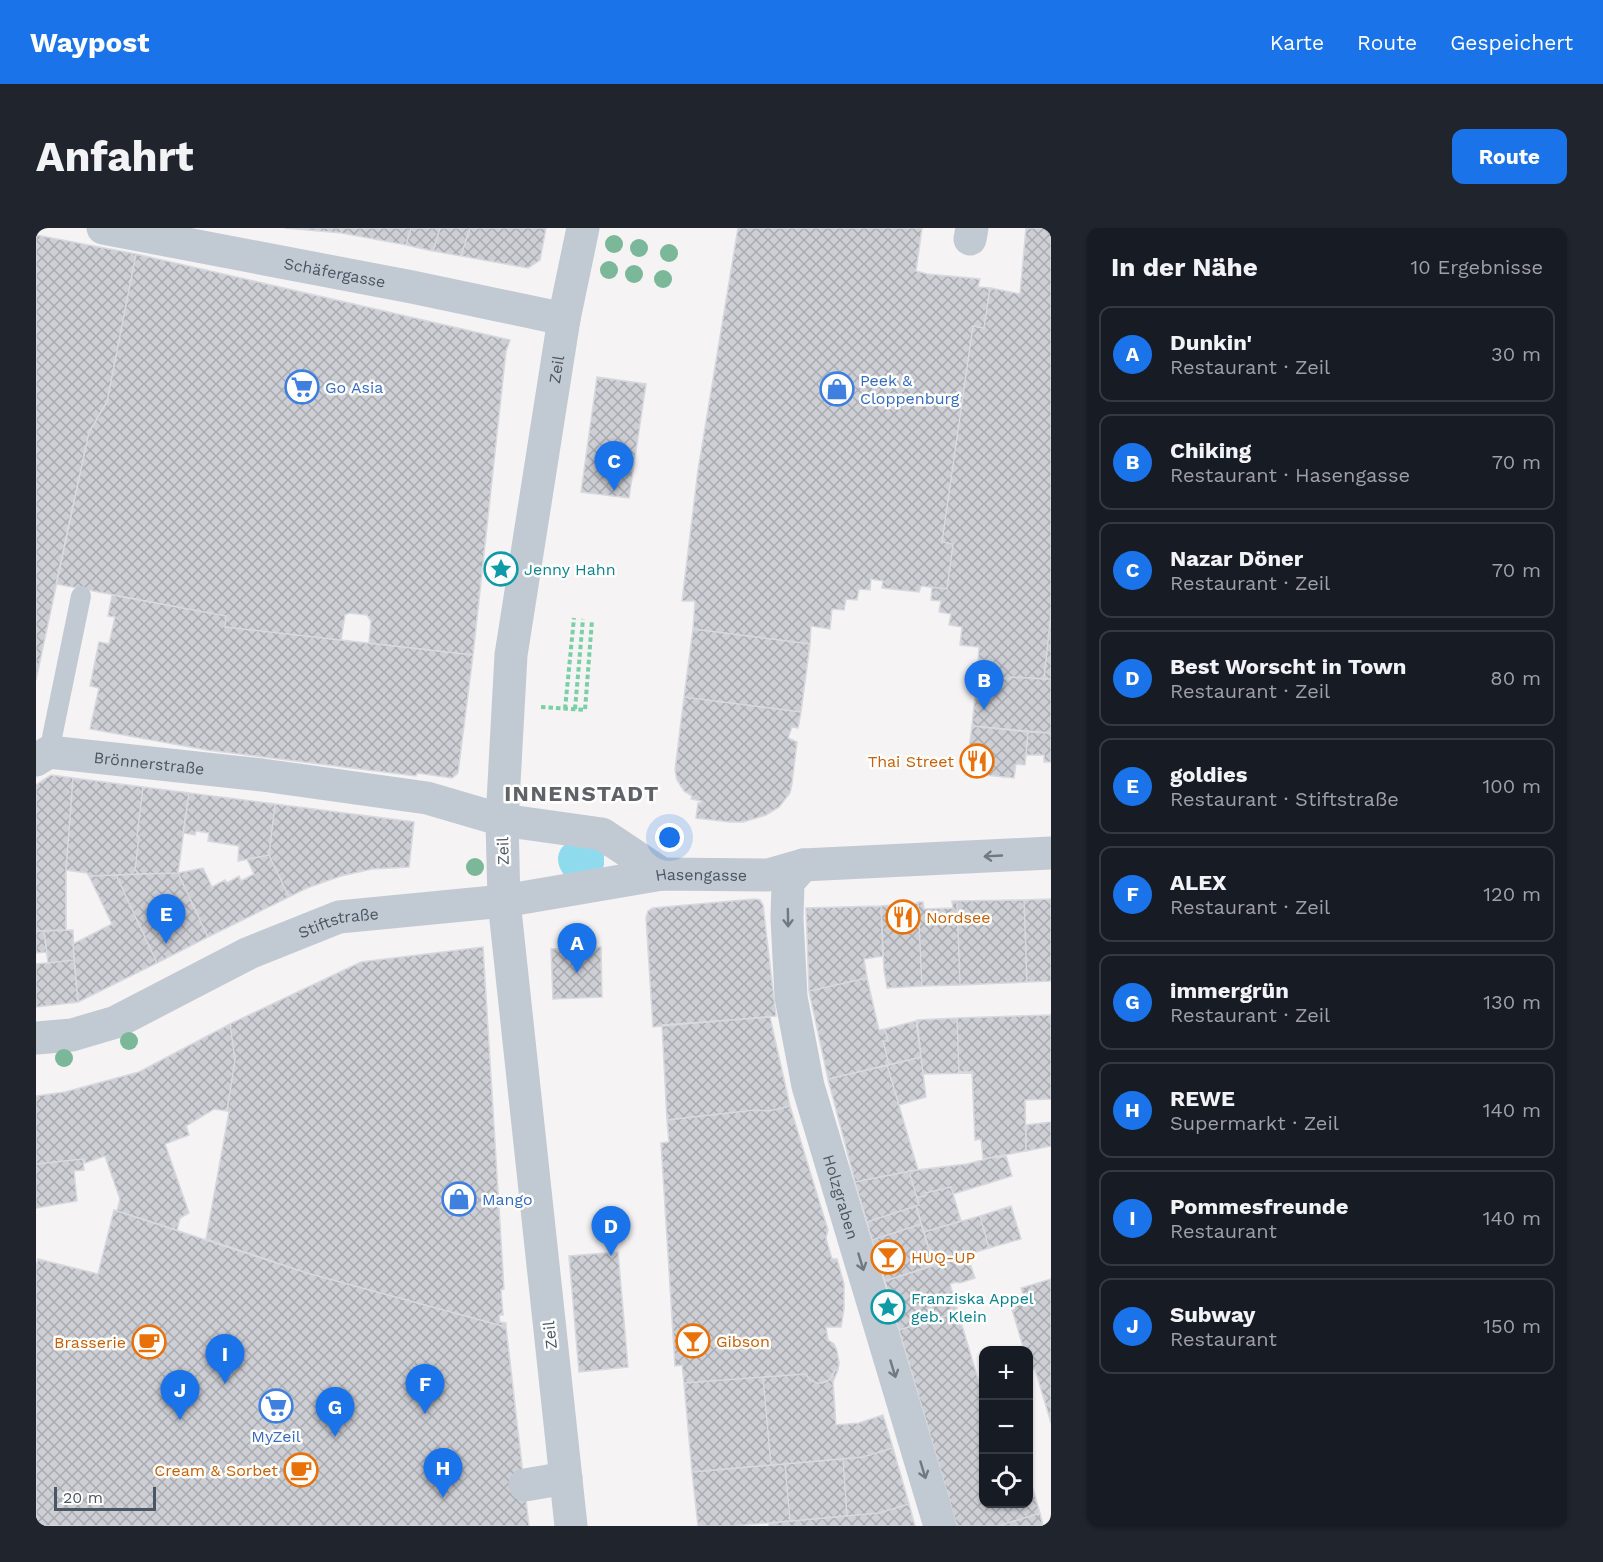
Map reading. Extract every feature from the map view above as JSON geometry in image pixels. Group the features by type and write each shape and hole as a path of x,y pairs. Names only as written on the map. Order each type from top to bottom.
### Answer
{"street":[{"name":"Schäfergasse","path":"103,228 412,287 564,319"},
{"name":"Zeil","path":"571,1526 504,901 502,820 511,655 564,319 584,228"},
{"name":"Brönnerstraße","path":"42,756 254,774"},
{"name":"Hasengasse","path":"254,774 427,798 502,820 602,834 662,874 768,874 803,865 1051,854"},
{"name":"Holzgraben","path":"803,865 788,882 788,918 791,997 808,1086 940,1526"},
{"name":"Stiftstraße","path":"36,1038 72,1035 116,1022 249,953 339,917 504,901 662,874"},
{"path":"525,1485 566,1478"}],"lane":[{"path":"42,756 81,596"}],"path":[{"path":"565,709 574,618"},
{"path":"575,710 583,619"},
{"path":"508,704 585,710 592,620"}],"water":[{"path":"578,837 604,854 604,865 599,875 568,880 560,867 558,855 564,845"}],"building":[{"path":"285,228 342,228 341,233"},
{"path":"342,228 411,228 406,245 341,233"},
{"path":"411,228 440,228 433,251 406,245"},
{"path":"440,228 470,228 461,256 433,251"},
{"path":"470,228 546,228 540,260 528,268 461,256"},
{"name":"Peek & Cloppenburg","path":"738,228 922,228 916,271 980,279 978,287 990,288 984,328 973,326 942,542 953,544 947,589 921,586 919,592 882,588 883,581 871,579 870,590 859,589 857,600 846,599 844,610 832,609 830,629 811,626 810,644 693,629 695,601 682,601 698,470"},
{"path":"1026,228 1051,228 1051,612 1044,679 977,676 979,647 960,645 962,627 949,625 951,614 939,612 941,601 931,600 932,587 947,589 953,544 942,542 973,326 984,328 990,288 1020,294"},
{"path":"36,235 136,254 107,402 89,432 36,680"},
{"path":"136,254 510,340 506,351 473,655 369,643 371,621 367,615 349,613 345,615 341,640 225,627 226,616 56,584 89,432 107,402"},
{"path":"597,377 646,384 629,498 581,492"},
{"path":"112,595 226,616 225,627 473,655 458,773 452,778 417,773 416,776 207,750 90,729 99,688 90,686 99,642 109,644 115,617 108,616"},
{"path":"1051,612 1051,679 1044,679"},
{"path":"693,629 810,644 801,712 684,697"},
{"path":"977,676 1051,679 1051,733 972,726"},
{"path":"684,697 801,712 798,728 792,727 788,738 797,742 790,793 779,807 766,815 743,822 696,818 698,803 701,801 691,799 692,796 684,791 677,780 675,770"},
{"path":"972,726 1028,732 1025,765 1016,764 1014,778 966,773"},
{"path":"1028,732 1051,733 1051,762 1044,762 1044,755 1026,755"},
{"path":"51,775 73,778 66,870 66,930 36,931 36,785"},
{"path":"73,778 143,787 137,836 139,836 135,870 137,874 89,876 87,873 66,870"},
{"path":"143,787 189,793 178,873 137,874 135,870"},
{"path":"189,793 275,804 269,855 238,861 239,846 208,841 209,833 196,831 195,835 183,833"},
{"path":"275,804 414,822 409,867 372,869 341,876 289,897 269,855"},
{"path":"269,855 289,897 208,937 178,873 203,868 212,887 225,880 227,883 239,876 241,881 254,874 247,859"},
{"path":"178,873 208,937 157,963 116,875"},
{"path":"116,875 157,963 78,1002 73,944 112,924 89,876"},
{"path":"1051,899 1051,981 1027,982 1024,900"},
{"path":"760,900 763,905 776,1016 653,1027 646,918 648,911 653,908"},
{"path":"1024,900 1027,982 960,985 957,901"},
{"path":"952,901 957,901 960,985 922,986 918,902 923,902 924,909 953,908"},
{"path":"918,903 922,986 887,988 881,906"},
{"path":"881,906 883,956 864,959 867,978 809,991 806,908"},
{"path":"73,930 74,960 48,963 44,931"},
{"path":"36,931 44,931 47,952 36,953"},
{"path":"483,947 504,1289 501,1290 503,1315 499,1315 500,1322 506,1323 506,1327 307,1273 206,1239 229,1112 227,1111 235,1060 230,1024 361,962"},
{"path":"601,947 602,997 553,999 551,949"},
{"path":"74,960 78,1002 36,1007 36,964"},
{"path":"867,978 879,1030 885,1029 888,1041 883,1041 889,1065 828,1079 809,991"},
{"path":"1051,1015 1051,1099 1025,1100 1026,1151 983,1159 981,1139 975,1140 972,1072 959,1072 957,1018"},
{"path":"770,1017 790,1106 769,1111 755,1110 667,1120 662,1025"},
{"path":"957,1018 959,1072 972,1073 923,1074 917,1020"},
{"path":"916,1021 921,1057 889,1065 883,1041 888,1041 885,1029"},
{"path":"230,1024 235,1060 227,1111 214,1109 186,1126 189,1135 165,1144 189,1213 180,1218 177,1230 117,1211 120,1199 105,1156 85,1163 83,1159 36,1164 36,1096 65,1092 139,1072"},
{"path":"921,1057 926,1097 899,1105 887,1065"},
{"path":"887,1065 918,1170 855,1182 828,1079"},
{"path":"790,1106 828,1230 826,1238 832,1259 837,1259 844,1284 841,1327 826,1327 828,1340 834,1344 837,1351 838,1370 835,1370 829,1380 821,1383 810,1380 806,1374 684,1383 682,1365 675,1366 661,1143 669,1142 667,1120 755,1110 769,1111"},
{"path":"1051,1122 1051,1146 1026,1151 1026,1125"},
{"path":"997,1156 997,1158 1006,1156 1012,1176 953,1194 951,1187 925,1193 926,1195 917,1198 909,1171 967,1164"},
{"path":"83,1159 84,1170 74,1171 77,1201 36,1208 36,1164"},
{"path":"909,1171 919,1205 867,1222 855,1182"},
{"path":"951,1187 961,1221 924,1232 916,1206 919,1205 917,1198 926,1195 925,1193"},
{"path":"916,1206 921,1224 872,1240 867,1222"},
{"path":"1011,1206 1021,1239 989,1248 980,1216"},
{"name":"MyZeil","path":"114,1210 307,1273 506,1327 529,1526 36,1526 36,1266 38,1259 98,1274"},
{"path":"980,1216 989,1248 934,1265 924,1232"},
{"path":"921,1224 934,1265 885,1281 872,1240"},
{"path":"618,1252 628,1367 579,1372 569,1256"},
{"path":"967,1255 975,1278 950,1284 958,1312 899,1330 885,1281"},
{"path":"1051,1279 1051,1423 1035,1369 1033,1369 1033,1346 1023,1346 1011,1306 1024,1297 1021,1288"},
{"path":"958,1312 979,1382 979,1508 1033,1508 1033,1489 1040,1513 998,1526 957,1526 899,1330"},
{"path":"835,1370 838,1370 833,1382 836,1425 859,1423 883,1415 893,1448 863,1457 771,1465 763,1377 806,1374 810,1380 821,1383 832,1377"},
{"path":"763,1377 771,1465 692,1472 684,1383"},
{"path":"893,1448 909,1504 879,1513 847,1516 843,1459 863,1457"},
{"path":"843,1459 847,1516 790,1521 785,1464"},
{"path":"785,1464 790,1521 733,1526 698,1526 692,1472"},
{"path":"909,1504 915,1526 769,1526 769,1523 879,1513"},
{"path":"1040,1513 1043,1526 998,1526"}],"place":[{"name":"Go Asia","path":"302,387"},
{"name":"Peek & Cloppenburg","path":"837,389"},
{"name":"Nazar Döner","path":"614,491"},
{"name":"Jenny Hahn","path":"501,569"},
{"name":"Chiking","path":"984,710"},
{"name":"Thai Street","path":"977,761"},
{"name":"Nordsee","path":"903,917"},
{"name":"goldies","path":"166,944"},
{"name":"Dunkin'","path":"577,973"},
{"name":"Mango","path":"459,1199"},
{"name":"Best Worscht in Town","path":"611,1256"},
{"name":"HUQ-UP","path":"888,1257"},
{"name":"Franziska Appel geb. Klein","path":"888,1307"},
{"name":"Gibson","path":"693,1341"},
{"name":"Brasserie","path":"149,1342"},
{"name":"Pommesfreunde","path":"225,1384"},
{"name":"MyZeil","path":"276,1406"},
{"name":"ALEX","path":"425,1414"},
{"name":"Subway","path":"180,1420"},
{"name":"immergrün","path":"335,1437"},
{"name":"Cream & Sorbet","path":"301,1470"},
{"name":"REWE","path":"443,1498"}],"district":[{"name":"INNENSTADT","path":"582,793"}]}
